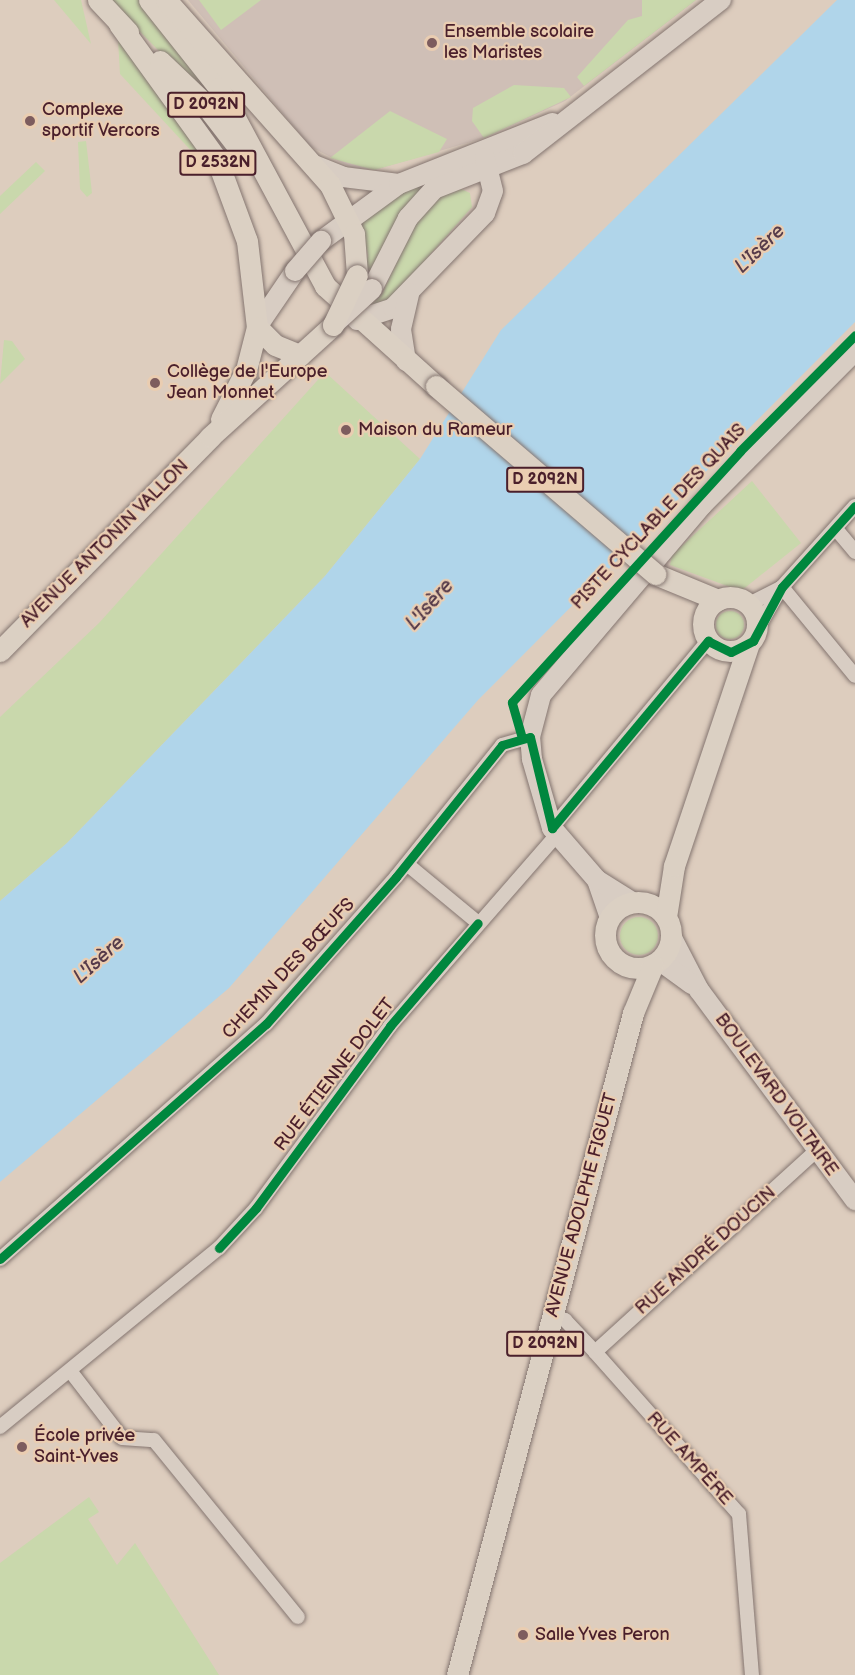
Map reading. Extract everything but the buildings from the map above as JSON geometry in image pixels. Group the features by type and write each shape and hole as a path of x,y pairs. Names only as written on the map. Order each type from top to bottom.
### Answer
{"main road":[{"name":"D 2532N","path":"98,0 119,24 193,123 235,200 248,241 257,327 238,391 210,437"},
{"name":"D 2092N","path":"149,0 219,88 318,275 357,320 655,574 711,638"},
{"path":"364,282 419,202 452,180 491,169 523,154 564,118 721,0"},
{"path":"168,1 314,165 348,217 364,282"},
{"name":"D 2092N","path":"119,24 204,103 277,201"},
{"path":"300,355 275,345 257,327 295,271 321,241 348,217 399,184 564,118"},
{"path":"357,320 382,315 410,291 485,213 494,190 491,169 481,150"},
{"path":"314,165 344,177 399,184"},
{"name":"D 2532N","path":"210,437 329,329 364,282"},
{"path":"406,361 401,328 410,291"},
{"path":"666,917 597,880 554,832 530,737 541,695 602,620 702,505 855,351"},
{"name":"AVENUE ANTONIN VALLON","path":"0,651 210,437"},
{"name":"D 2092N","path":"655,574 718,600"},
{"path":"597,880 610,917 606,946 628,967 656,963 672,938 666,917 674,866 727,702 753,637 749,604 734,597 718,600 711,638 729,667 727,702"},
{"path":"711,638 753,637"},
{"path":"610,917 637,902 674,866"},
{"name":"BOULEVARD VOLTAIRE","path":"672,938 699,990 855,1200"},
{"name":"AVENUE ADOLPHE FIGUET","path":"457,1675 633,1012 656,963"},
{"name":"BOULEVARD VOLTAIRE","path":"656,963 699,990"},
{"name":"AVENUE ADOLPHE FIGUET","path":"628,967 633,1012"}],"street":[{"path":"753,637 782,587 855,506"},
{"path":"836,529 855,552"},
{"path":"749,604 782,587"},
{"path":"782,587 855,676"},
{"name":"RUE ÉTIENNE DOLET","path":"0,1427 71,1372 219,1248 256,1208 348,1079 554,832 711,638"},
{"name":"CHEMIN DES BŒUFS","path":"0,1259 266,1024 407,864 502,745 530,737"},
{"path":"407,864 478,923"},
{"name":"RUE ANDRÉ DOUCIN","path":"595,1352 817,1150"},
{"name":"RUE AMPÈRE","path":"552,1316 565,1320 716,1492 739,1514 752,1675"},
{"path":"71,1372 122,1438 154,1440 298,1617"}],"shaded area":[{"name":"Ensemble scolaire les Maristes","path":"188,0 696,0 565,101 484,138 374,170 350,167 311,147"}],"green space":[{"path":"54,0 81,0 91,44"},
{"path":"109,0 139,0 234,124 156,48"},
{"path":"199,0 261,0 221,30"},
{"path":"642,0 696,0 584,86 577,77 628,20 642,16"},
{"path":"118,39 222,184 120,74"},
{"path":"514,85 564,88 571,97 484,138 472,121 473,108"},
{"path":"390,111 447,139 439,152 374,170 330,158"},
{"path":"86,141 92,193 87,197 80,189 78,142"},
{"path":"36,162 45,171 0,214 0,196"},
{"path":"444,170 403,209 382,264 361,287 368,255 359,217"},
{"path":"461,189 470,193 472,207 386,305 367,308 382,294 420,213 439,197"},
{"path":"4,340 12,341 25,359 0,384"},
{"path":"325,372 420,459 325,576 67,843 0,901 0,717 99,623"},
{"path":"752,481 801,543 741,591 670,565 672,555"},
{"path":"730,611 740,615 744,625 740,635 730,639 720,635 716,625 720,615"},
{"path":"639,917 653,922 658,936 653,950 639,955 625,950 620,936 625,922"},
{"path":"89,1497 99,1512 88,1519 117,1565 135,1543 219,1675 0,1675 0,1563"}],"water":[{"name":"L'Isère","path":"837,0 855,0 855,322 478,700 229,988 0,1182 0,901 67,843 325,576 420,459 501,330"}],"cycle path":[{"name":"PISTE CYCLABLE DES QUAIS","path":"522,738 512,702 740,451 855,335"},
{"path":"552,828 708,641 731,652 753,641 782,587 855,506"},
{"path":"0,1259 266,1024 396,877 502,745 530,737 552,828"},
{"path":"219,1248 256,1208 390,1026 478,923"}],"place":[{"name":"Ensemble scolaire les Maristes","path":"432,43"},
{"name":"Complexe sportif Vercors","path":"30,121"},
{"name":"Collège de l'Europe Jean Monnet","path":"155,383"},
{"name":"Maison du Rameur","path":"346,430"},
{"name":"École privée Saint-Yves","path":"22,1447"},
{"name":"Salle Yves Peron","path":"523,1635"}]}
